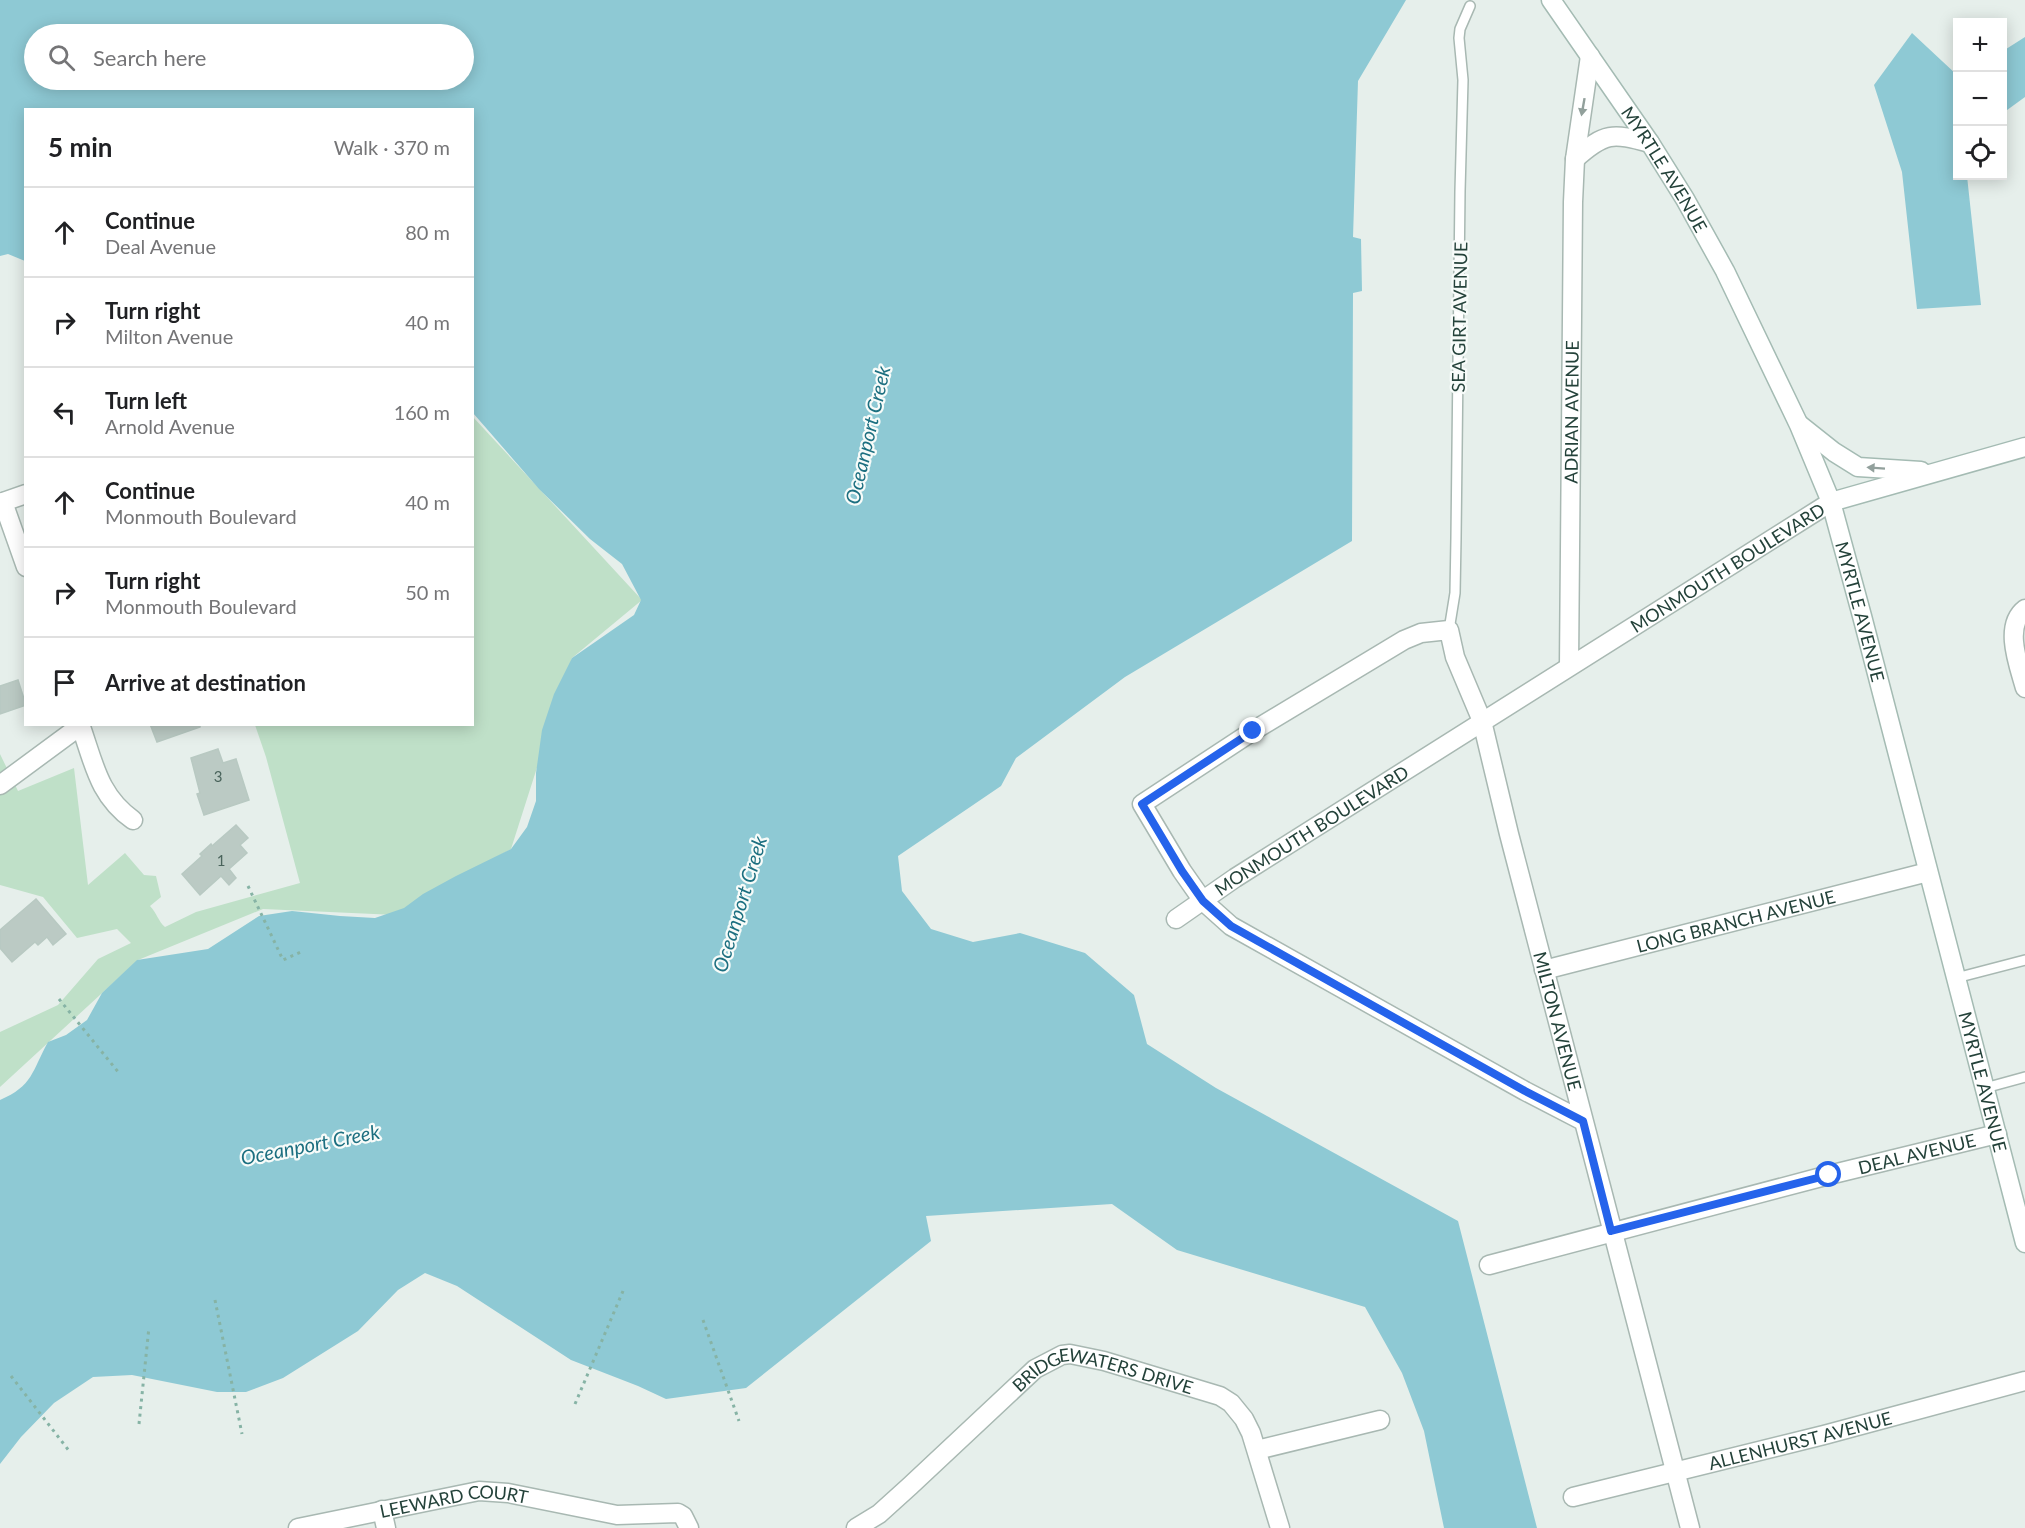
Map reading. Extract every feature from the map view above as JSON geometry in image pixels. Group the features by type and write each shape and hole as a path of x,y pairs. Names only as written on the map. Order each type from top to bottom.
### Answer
{"street":[{"name":"MYRTLE AVENUE","path":"1551,0 1650,143 1725,271 1799,424 1831,502 2025,1243"},
{"name":"ADRIAN AVENUE","path":"1569,666 1575,159 1590,56"},
{"path":"1575,159 1593,142 1609,137 1624,136 1650,143"},
{"path":"1799,424 1834,452 1858,467 1935,472"},
{"name":"MONMOUTH BOULEVARD","path":"1176,919 1234,878 1831,502 2025,447"},
{"path":"24,495 2,502 24,562"},
{"path":"2025,609 2015,622 2014,634 2025,688"},
{"path":"1449,630 1455,657 1482,721"},
{"name":"MONMOUTH BOULEVARD","path":"1203,901 1182,871 1142,804 1253,731 1395,645 1421,633 1449,630"},
{"name":"MILTON AVENUE","path":"1482,721 1611,1231 1690,1528"},
{"path":"0,785 79,726"},
{"path":"80,726 105,792 120,811 133,820"},
{"name":"LONG BRANCH AVENUE","path":"1544,970 1928,872"},
{"path":"1203,901 1231,926 1525,1091 1583,1121"},
{"name":"DEAL AVENUE","path":"1489,1265 1611,1231 1997,1134"},
{"name":"BRIDGEWATERS DRIVE","path":"856,1528 879,1514 1035,1369 1062,1355 1070,1354 1104,1361 1220,1396 1231,1403 1244,1419 1257,1449 1280,1528"},
{"name":"ALLENHURST AVENUE","path":"1573,1497 1675,1473 2025,1381"},
{"path":"1257,1449 1380,1420"},
{"name":"LEEWARD COURT","path":"298,1528 479,1491 508,1492 609,1513 629,1515 678,1513 683,1516 689,1528"},
{"path":"382,1510 386,1528"}],"lane":[{"name":"SEA GIRT AVENUE","path":"1449,630 1455,593 1463,80 1460,29 1470,6"},
{"path":"1956,978 2025,960"},
{"path":"1985,1088 2025,1077"}],"path":[{"path":"248,886 283,960 301,952"},
{"path":"59,999 119,1073"},
{"path":"574,1404 622,1291"},
{"path":"215,1300 242,1434"},
{"path":"703,1320 739,1421"},
{"path":"139,1424 149,1327"},
{"path":"11,1376 70,1452"}],"green space":[{"path":"474,418 642,600 572,658 511,849 396,915 263,909 138,960 0,1087 0,1032 58,1005 98,959 131,943 117,929 77,938 43,897 0,885 0,754 18,791 74,768 88,885 125,853 144,875 156,876 161,897 150,906 165,927 196,912 300,883 255,726 474,726"}],"water":[{"name":"Oceanport Creek","path":"0,0 1406,0 1358,81 1353,237 1361,239 1362,291 1353,293 1352,541 1125,677 1016,758 1001,786 898,856 902,891 931,929 973,942 1020,933 1085,953 1134,995 1147,1044 1216,1088 1458,1221 1537,1528 1444,1528 1424,1431 1402,1373 1365,1307 1177,1250 1112,1204 926,1216 931,1241 746,1388 666,1399 571,1360 457,1286 425,1273 398,1290 358,1331 283,1378 246,1392 217,1392 132,1375 93,1377 54,1403 21,1437 0,1464 0,1100 19,1089 30,1077 48,1042 66,1035 87,1020 102,993 137,960 208,949 259,916 292,911 375,918 404,908 423,894 511,849 527,827 536,801 536,773 542,730 554,694 572,658 634,615 641,600 622,564 590,539 539,489 474,414 474,108 24,108 24,261 8,254 0,256"},
{"path":"1912,33 1953,71 1953,180 1967,180 1981,305 1917,309 1902,172 1874,85"},
{"path":"2025,37 2025,97 2007,110 2007,72 2007,48"}],"building":[{"path":"18,680 24,706 0,714 0,686"},
{"path":"151,726 200,726 200,727 157,742"},
{"path":"218,749 223,763 236,759 249,800 204,815 197,794 200,793 191,758"},
{"path":"236,825 248,838 240,845 247,853 229,869 236,878 229,885 221,876 200,895 182,874 202,856 200,854 211,844 212,846"},
{"path":"36,899 66,934 53,945 47,937 38,945 35,942 12,962 0,948 0,930"}],"route":[{"path":"1253,731 1142,804 1151,822 1203,901 1231,926 1525,1091 1583,1121 1611,1231 1829,1175"}]}
